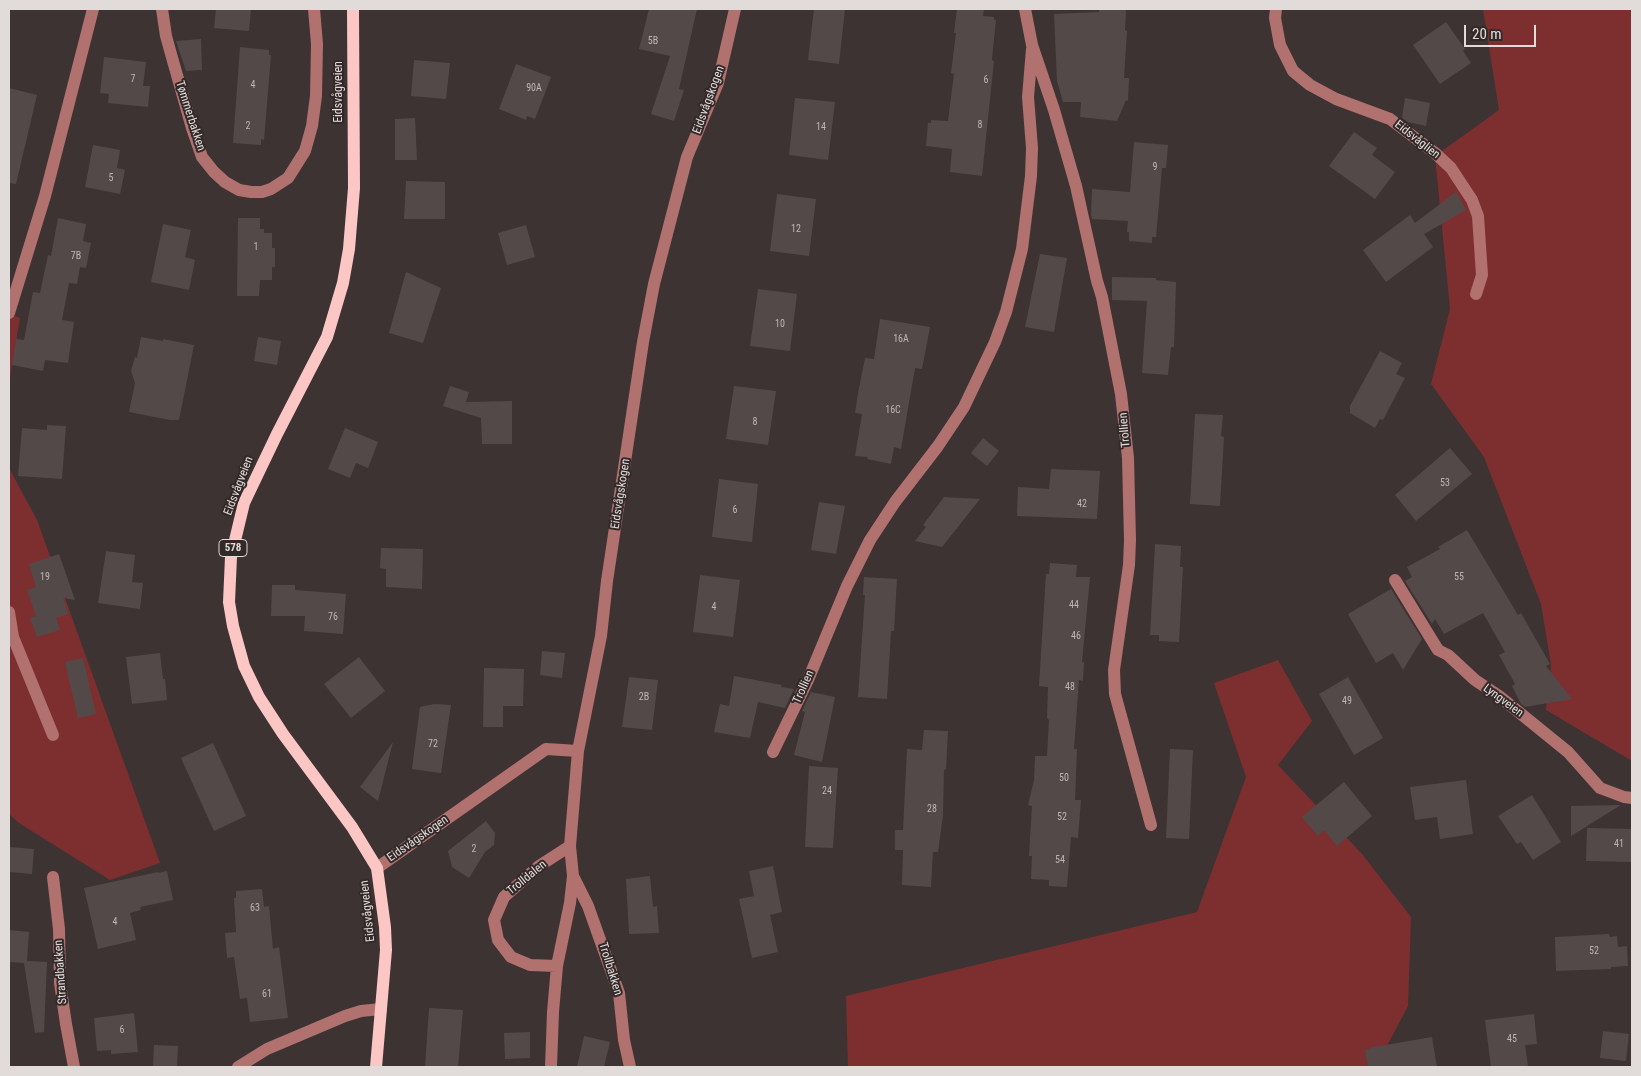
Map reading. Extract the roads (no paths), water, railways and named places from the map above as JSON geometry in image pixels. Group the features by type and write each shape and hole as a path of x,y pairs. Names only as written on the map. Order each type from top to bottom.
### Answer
{"main road":[{"name":"Eidsvågveien","path":"353,9 354,188 349,249 343,283 327,338 276,434 244,503 231,557 229,602 237,644 244,666 259,697 283,734 352,827 377,868 385,927 386,950 376,1067"}],"street":[{"path":"9,313 45,196 93,9"},
{"name":"Tømmerbakken","path":"162,9 170,54 202,157 214,172 239,190 262,192 271,189 288,178 305,151 312,126 316,96 314,9"},
{"name":"Eidsvågskogen","path":"377,868 546,749 578,751 602,636 606,581 643,342 654,284 687,157 718,83 735,9"},
{"name":"Trollien","path":"1024,9 1032,42 1076,186 1102,297 1121,394 1129,467 1130,540 1129,565 1114,670 1115,694 1151,825"},
{"name":"Eidsvåglien","path":"1276,9 1280,45 1293,71 1310,86 1336,99 1390,119 1435,153 1451,168 1472,200 1478,216 1482,275 1476,294"},
{"name":"Trollien","path":"773,752 808,680 847,586 870,540 895,502 964,407 995,342 1006,312 1022,249 1030,185 1032,148 1028,97 1032,42"},
{"name":"Lyngveien","path":"1395,580 1438,650 1448,655 1475,680 1500,696 1568,752 1600,788 1632,798"},
{"path":"9,612 13,637 53,735"},
{"path":"551,1067 552,1012 557,966 570,903 572,876 570,846 578,751"},
{"name":"Trolldalen","path":"557,966 530,965 511,957 498,940 494,920 504,896 539,866 570,846"},
{"name":"Trollbakken","path":"572,876 588,906 619,992 624,1040 630,1067"},
{"name":"Strandbakken","path":"52,877 59,928 60,983 74,1067"},
{"path":"238,1067 267,1048 345,1016 361,1010 381,1009"}]}
